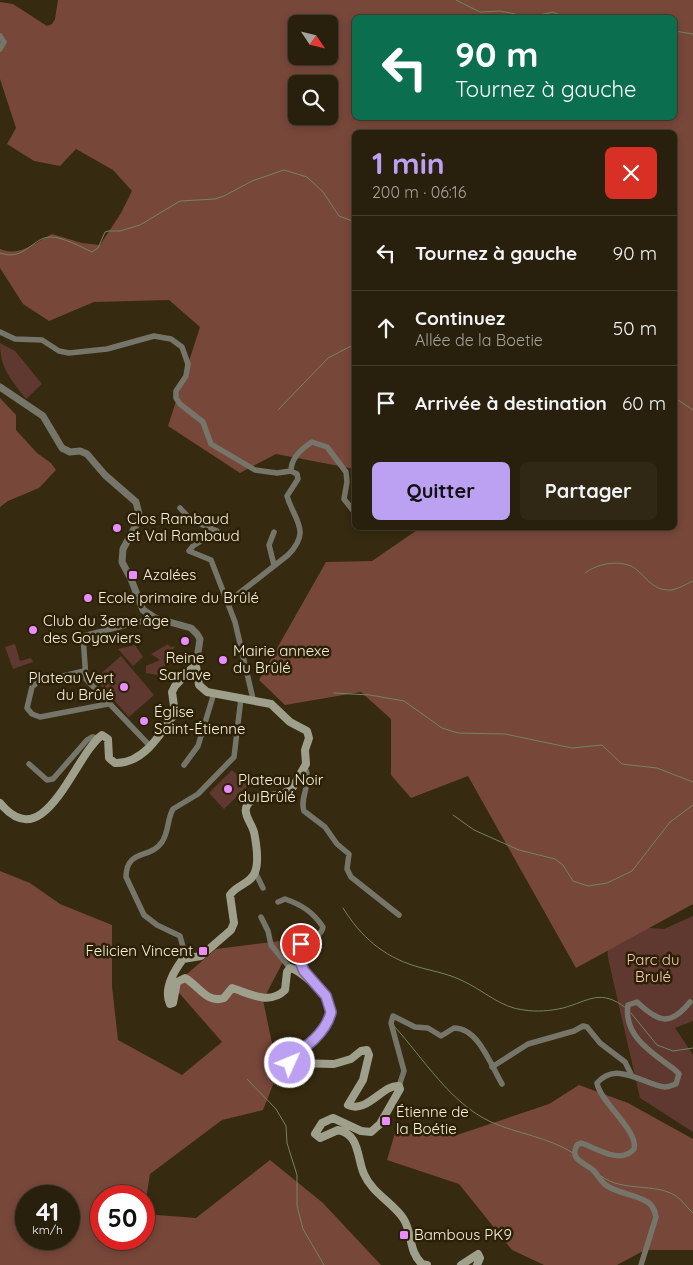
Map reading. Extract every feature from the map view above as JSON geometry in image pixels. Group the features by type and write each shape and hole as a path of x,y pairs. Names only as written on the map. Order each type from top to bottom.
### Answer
{"main road":[{"path":"0,803 16,818 27,821 34,819 55,802 71,774 102,735 108,739 109,758 115,762 129,761 150,746 175,713 172,694 175,686 189,670 196,666 199,685 207,692 253,700 276,707 290,722 309,732 305,768 288,791 255,798 248,806 246,818 254,834 255,872 246,883 232,892 230,899 234,918 232,927 206,953 186,958 174,972 168,995 170,1004 175,1000 177,982 185,978 214,999 224,998 232,988 253,997 273,996 285,990 287,972 290,968 300,972 326,996 331,1005 330,1017 311,1043 289,1059 290,1063 334,1064 351,1059 361,1051 367,1050 368,1059 362,1080 348,1102 351,1106 373,1100 395,1086 400,1086 398,1095 380,1124 371,1132 361,1131 334,1118 322,1123 315,1134 320,1138 338,1130 351,1137 357,1148 366,1178 402,1217 413,1252 422,1264 427,1265"},
{"path":"461,1265 477,1254 480,1258 477,1265"}],"street":[{"path":"0,36 4,42 0,49"},
{"path":"0,332 15,339 42,340 59,351 69,353 107,349 154,336 171,339 182,347 188,364 186,376 176,391 176,398 180,404 203,422 211,444 255,470 277,473 291,471 296,473 298,477 287,496 300,524 300,536 291,552 228,602"},
{"path":"0,387 43,416 62,448 70,452 80,451 88,454 105,475 136,502 140,518 121,558 143,610 155,618 195,631 200,638 196,666"},
{"path":"291,471 292,462 306,446 312,442 327,447 346,472 347,482 344,499 352,509"},
{"path":"180,508 191,520 217,531 193,546 189,552 211,560 228,602 240,640 253,700"},
{"path":"274,532 269,545 274,565"},
{"path":"150,746 89,683 84,671 83,636 155,618"},
{"path":"84,671 38,682 32,687 27,708 32,714 40,717 108,704"},
{"path":"184,765 198,746 214,694"},
{"path":"186,958 180,936 157,926 142,912 126,878 126,871 130,862 138,856 156,849 161,843 173,809 198,794 234,757 242,698"},
{"path":"29,764 45,778 53,779 87,740 92,737 99,738"},
{"path":"305,768 308,777 303,802 304,811 325,827 337,844 348,854 347,869 351,878 399,914"},
{"path":"255,872 263,888"},
{"path":"278,902 285,899 300,904 309,910 323,927 318,936 295,949 304,971 312,982"},
{"path":"260,917 268,930 271,945 290,968"},
{"path":"641,1265 656,1217 654,1209 649,1203 603,1183 592,1170 578,1161 574,1150 576,1145 581,1144 614,1156 631,1153 634,1149 634,1141 613,1107 598,1090 597,1083 604,1077 631,1074 665,1087 676,1084 679,1080 679,1074 675,1070 637,1040 630,1024 628,1005 637,1002 657,1018 671,1019 682,1012 690,1002"},
{"path":"400,1086 404,1071 391,1023 393,1016 415,1027 428,1028 439,1035 444,1035 454,1028 463,1030 477,1042 502,1084"},
{"path":"492,1067 528,1044 574,1031 583,1026 587,1027 600,1043 625,1062 631,1074"}],"green space":[{"path":"0,343 15,351 42,384 26,399 4,367"},
{"path":"15,644 20,661 31,658 33,662 13,669 5,647"},
{"path":"168,644 170,647 175,646 162,671 157,675 146,673 146,666 160,660 151,654"},
{"path":"135,645 143,657 133,666 118,649"},
{"name":"Plateau Vert du Brûlé","path":"121,656 154,695 129,717 95,679"},
{"name":"Plateau Noir du Brûlé","path":"232,770 248,786 224,809 209,793"},
{"name":"Parc du Brulé","path":"693,916 693,1021 675,1028 693,1055 693,1132 640,1098 608,958 607,941 612,925 664,929"}],"shaded area":[{"path":"58,0 693,0 693,904 576,968 468,776 411,798 391,775 391,719 361,692 285,705 259,680 326,562 372,561 417,530 677,530 677,130 352,130 352,468 276,454 240,473 168,426 200,327 169,300 94,302 49,321 23,304 0,268 0,249 14,251 27,248 52,234 82,243 100,245 121,213 132,191 113,170 76,149 60,166 34,161 7,144 16,128 0,79 0,2 13,4 47,26 52,24 55,19"},
{"path":"0,398 16,415 16,430 56,470 39,488 8,501 0,507"},
{"path":"0,871 30,883 60,904 112,925 112,986 118,1040 182,1075 222,1042 173,986 216,949 295,939 263,1000 278,1072 263,1110 222,1120 150,1174 148,1185 90,1185 90,1250 155,1250 155,1215 196,1218 270,1160 323,1203 381,1265 0,1265"},
{"path":"579,1085 628,1103 693,1139 693,1250 645,1250 617,1265 544,1265 512,1250 459,1184 387,1160 395,1133 454,1136 549,1104"}],"waterway":[{"path":"456,0 480,12 500,11 520,15"},
{"path":"539,15 553,12 560,15"},
{"path":"677,31 693,34"},
{"path":"0,253 16,254 44,238 51,237 66,240 92,252 98,248 105,232 120,231 140,225 180,201 215,199 224,196 252,181 284,170 307,177 323,192 339,216 352,221"},
{"path":"278,410 328,358 352,346"},
{"path":"677,399 693,410"},
{"path":"585,573 601,565 619,563 631,566 653,585 664,590 680,588 693,581"},
{"path":"334,693 370,695 404,701 442,728 458,733 505,734 572,748 602,745 622,764 657,768 693,782"},
{"path":"453,815 474,830 519,850 555,859 563,865 573,881 588,886 607,883 632,871 670,822 693,805"},
{"path":"343,908 365,936 393,957 415,966 457,978 516,1009 539,1011 563,1008 601,997 617,1002 626,1008"},
{"path":"631,1013 657,1045 673,1051 693,1048"},
{"path":"394,1026 450,1092 476,1114 491,1122 543,1139 573,1153"},
{"path":"247,1079 276,1109 286,1126 287,1143 297,1175 297,1206 303,1229 324,1265"},
{"path":"601,1176 619,1184 667,1192 676,1196 693,1213"}],"place":[{"name":"Clos Rambaud et Val Rambaud","path":"117,528"},
{"name":"Azalées","path":"133,575"},
{"name":"Ecole primaire du Brûlé","path":"88,598"},
{"name":"Club du 3eme âge des Goyaviers","path":"33,630"},
{"name":"Reine Sarlave","path":"185,641"},
{"name":"Mairie annexe du Brûlé","path":"223,660"},
{"name":"Plateau Vert du Brûlé","path":"124,687"},
{"name":"Église Saint-Étienne","path":"144,721"},
{"name":"Plateau Noir du Brûlé","path":"228,789"},
{"name":"Felicien Vincent","path":"203,951"},
{"name":"Étienne de la Boétie","path":"386,1121"},
{"name":"Bambous PK9","path":"404,1235"}],"route":[{"path":"290,1063 289,1059 311,1043 330,1018 331,1012 331,1005 326,996 312,982 298,959 295,949 301,944"}]}
